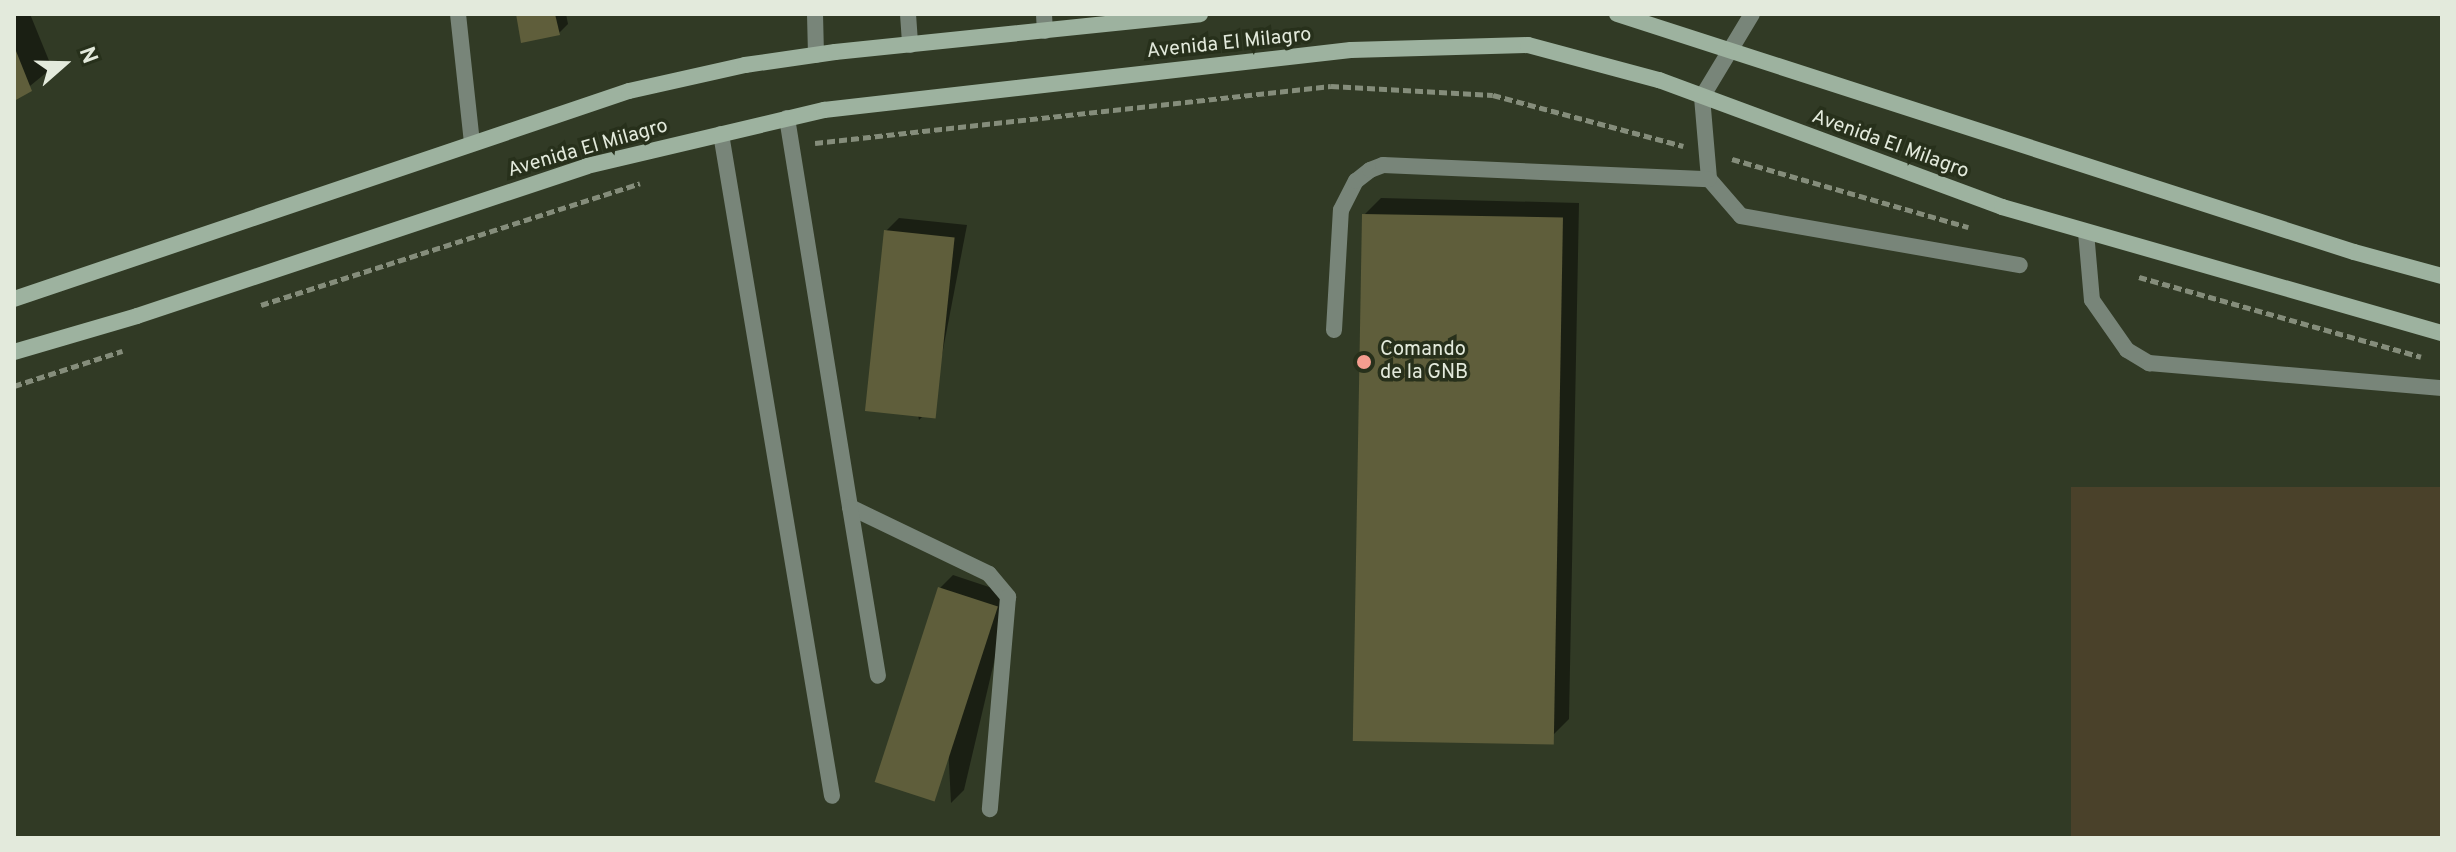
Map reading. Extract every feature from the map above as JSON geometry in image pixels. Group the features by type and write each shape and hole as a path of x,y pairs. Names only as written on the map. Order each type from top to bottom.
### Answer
{"main road":[{"name":"Avenida El Milagro","path":"14,299 629,91 816,55 1200,14"},
{"name":"Avenida El Milagro","path":"1617,14 2354,252 2442,276"},
{"name":"Avenida El Milagro","path":"14,352 137,316 587,166 824,110 1351,50 1528,45 1702,97 2002,207 2442,333"}],"street":[{"path":"458,14 472,143"},
{"path":"815,14 816,55"},
{"path":"908,14 910,45"},
{"path":"1044,14 1045,31"},
{"path":"1752,14 1727,49 1702,97 1709,179 1741,216 1760,223 2020,265"},
{"path":"787,118 878,676"},
{"path":"721,134 832,796"},
{"path":"1334,330 1341,210 1356,181 1370,170 1383,165 1709,179"},
{"path":"2086,232 2092,300 2127,350 2149,363 2442,388"},
{"path":"850,507 989,574 1008,597 990,809"}],"path":[{"path":"255,308 645,181"},
{"path":"14,386 134,347"}],"shaded area":[{"path":"2071,487 2442,487 2442,838 2071,838"}],"building":[{"path":"516,14 555,14 560,35 521,43"},
{"path":"14,46 32,91 14,101"},
{"path":"1362,214 1563,218 1554,744 1353,741"},
{"path":"884,230 955,237 936,418 865,411"},
{"path":"938,587 998,606 935,801 875,782"}],"place":[{"name":"Comando de la GNB","path":"1364,362"}]}
